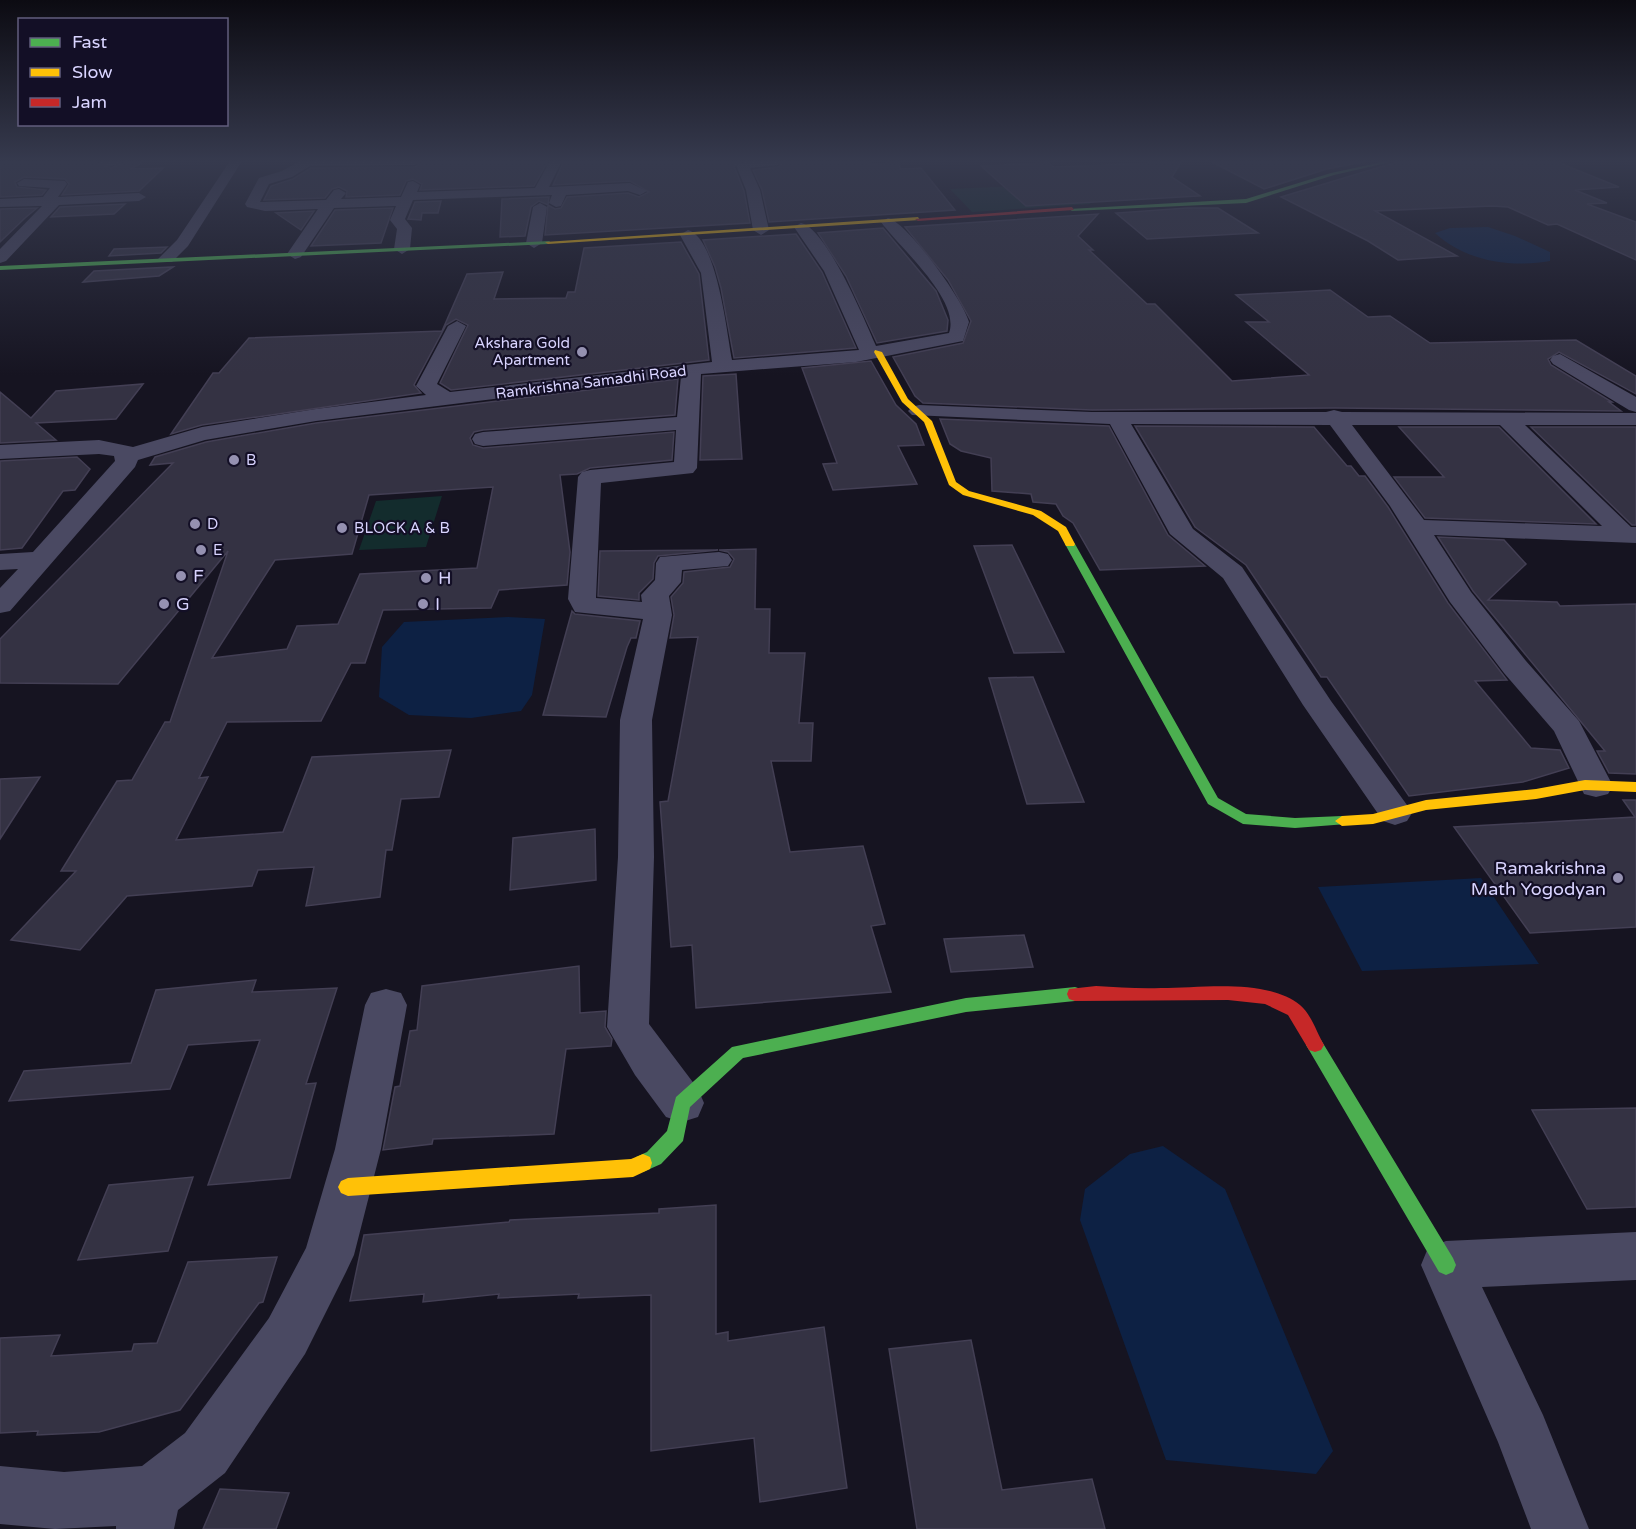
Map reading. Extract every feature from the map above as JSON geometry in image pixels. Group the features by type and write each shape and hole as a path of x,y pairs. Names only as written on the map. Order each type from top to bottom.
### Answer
{"main road":[{"path":"0,268 727,232"},
{"path":"0,258 45,257 107,261"},
{"path":"874,353 905,400 928,421 952,483 966,493 1037,513 1062,529 1213,801 1242,819 1285,822 1373,819 1426,805 1596,786 1636,788"},
{"path":"348,1186 633,1168 654,1158 676,1136 682,1103 738,1052 966,1005 1097,992 1156,995 1233,994 1276,1000 1295,1011 1446,1265"}],"street":[{"path":"0,258 25,232"},
{"path":"166,259 183,243 190,232"},
{"path":"295,254 309,232"},
{"path":"402,249 404,232"},
{"path":"534,243 536,232"},
{"path":"806,232 817,244 874,353"},
{"name":"Ramkrishna Samadhi Road","path":"126,456 202,434 375,407 448,400 614,377 874,353 956,337 960,328 960,318 942,289 898,232"},
{"path":"688,235 709,273 723,368"},
{"path":"448,400 426,386 457,326"},
{"path":"1560,360 1636,406"},
{"path":"658,615 638,609 585,606 582,599 590,477 685,468 691,370"},
{"path":"919,411 1117,418 1636,419"},
{"path":"1334,417 1401,504 1460,596 1515,667 1568,728 1596,786"},
{"path":"1117,418 1184,534 1233,573 1318,705 1395,813"},
{"path":"1506,418 1631,535"},
{"path":"483,440 687,423"},
{"path":"0,452 99,447 124,450 127,462 0,605"},
{"path":"1415,528 1631,535"},
{"path":"0,562 43,559"},
{"path":"682,1103 650,1062 628,1027 636,856 636,720 658,615 655,596 668,582 669,563 719,560"},
{"path":"0,1495 149,1511 205,1453 287,1336 329,1255 358,1149 386,1005"},
{"path":"1560,1529 1523,1435 1446,1265 1636,1256"}],"green space":[{"path":"442,496 426,547 359,550 376,501"}],"water":[{"path":"1504,232 1550,252 1550,261 1519,264 1489,260 1460,250 1435,233"},
{"path":"508,617 545,619 532,695 521,711 471,718 409,715 379,697 382,647 404,622"},
{"path":"1481,878 1539,964 1362,971 1318,887"},
{"path":"1163,1146 1225,1189 1333,1451 1316,1474 1166,1460 1080,1220 1085,1189 1130,1154"}],"building":[{"path":"0,232 10,232 0,242"},
{"path":"320,232 385,232 381,243 311,246"},
{"path":"500,232 526,232 525,236 500,237"},
{"path":"545,232 590,232 545,235"},
{"path":"887,232 936,291 948,320 947,331 877,343 846,276 818,233"},
{"path":"909,232 1081,232 1078,236 1093,250 1089,250 1147,304 1155,304 1232,381 1309,375 1246,322 1269,322 1236,295 1330,290 1368,317 1390,316 1430,343 1576,340 1636,376 1636,394 1559,352 1548,359 1551,365 1612,402 1609,402 1621,411 1335,408 1092,410 923,403 915,396 893,357 963,343 971,321 948,280"},
{"path":"1139,232 1258,233 1147,239"},
{"path":"1351,232 1414,232 1457,256 1398,260"},
{"path":"1575,232 1636,232 1636,260"},
{"path":"796,234 822,272 856,348 734,358 721,288 703,240"},
{"path":"681,242 699,274 709,360 451,390 440,383 468,325 456,319 446,325 414,385 421,393 202,425 171,434 213,373 219,373 249,338 442,331 467,274 503,272 494,299 566,298 568,292 575,292 584,248"},
{"path":"167,247 161,253 109,256 114,249"},
{"path":"173,267 159,276 83,282 94,271"},
{"path":"871,361 896,405 916,424 924,445 898,446 917,484 833,490 823,464 837,463 802,368"},
{"path":"736,374 742,459 700,460 703,376"},
{"path":"678,379 675,415 483,430 474,432 470,438 473,445 483,448 674,432 672,460 590,468 577,474 560,475 570,552 567,585 499,590 491,608 383,610 365,663 351,663 321,721 227,722 199,778 208,777 176,840 283,832 312,757 451,750 439,797 401,799 392,850 386,850 380,897 306,906 314,867 258,870 252,886 127,896 80,950 11,940 76,871 61,871 117,781 132,780 165,722 170,722 228,551 118,684 0,683 0,639 173,463 150,465 155,457 206,442 316,423","holes":["493,487 477,568 360,574 338,624 297,626 287,649 212,658 275,560 352,554 369,495"]},
{"path":"143,384 116,419 36,423 56,440 0,443 0,392 31,418 56,391"},
{"path":"940,419 1109,426 1168,535 1205,566 1100,570 1073,523 1063,516 1056,504 1033,502 1031,494 992,491 991,458 961,451 950,444"},
{"path":"1135,426 1314,427 1347,466 1351,466 1359,476 1365,476 1388,507 1448,603 1507,680 1475,681 1531,748 1560,750 1569,768 1523,782 1409,796 1327,677 1321,677 1246,565 1195,527"},
{"path":"1399,427 1499,427 1596,524 1425,518 1394,477 1444,477"},
{"path":"1531,427 1636,427 1636,525 1632,525"},
{"path":"77,457 90,469 75,490 63,491 22,548 0,550 0,461"},
{"path":"1438,537 1504,540 1526,564 1488,600 1557,602 1560,606 1636,604 1636,774 1609,773 1597,751 1605,751 1473,591"},
{"path":"1012,545 1064,652 1014,653 974,546"},
{"path":"756,549 755,609 770,609 769,653 805,653 799,723 813,723 811,761 771,761 790,852 863,846 885,924 871,926 891,992 696,1008 692,945 671,947 660,802 668,801 698,637 670,638 674,615 671,597 683,583 684,572 730,567 734,559 728,552 719,550"},
{"path":"718,550 658,556 654,563 653,579 639,593 639,600 598,596 600,551"},
{"path":"572,611 575,614 640,621 636,638 631,638 627,647 606,717 543,715"},
{"path":"1033,677 1084,802 1027,804 989,678"},
{"path":"40,777 0,839 0,779"},
{"path":"1623,800 1636,800 1636,927 1530,933 1454,827 1635,817"},
{"path":"595,829 596,880 510,890 513,838"},
{"path":"1024,935 1033,967 951,972 944,939"},
{"path":"579,966 580,1013 606,1011 605,1027 612,1039 611,1046 566,1049 554,1134 433,1139 432,1144 383,1150 395,1087 400,1086 410,1031 417,1030 422,986"},
{"path":"256,980 252,992 337,988 306,1084 316,1083 290,1178 208,1185 260,1040 188,1045 170,1089 9,1101 24,1071 131,1063 156,990"},
{"path":"1636,1108 1636,1207 1587,1209 1532,1110"},
{"path":"193,1177 168,1251 78,1260 109,1185"},
{"path":"716,1205 716,1334 728,1332 728,1341 824,1327 847,1488 760,1502 754,1438 651,1451 651,1295 578,1298 579,1294 498,1298 499,1294 423,1302 424,1294 350,1301 364,1235 509,1222 510,1220 659,1213 659,1209"},
{"path":"277,1257 263,1302 259,1303 180,1410 99,1432 37,1435 38,1431 0,1433 0,1338 60,1335 51,1356 132,1351 134,1344 157,1343 188,1262"},
{"path":"971,1340 1002,1490 1092,1479 1105,1529 917,1529 889,1349"},
{"path":"220,1489 289,1493 276,1529 203,1529"}],"traffic: fast":[{"path":"0,268 548,242"},
{"path":"1070,544 1213,801 1243,819 1295,823 1342,821"},
{"path":"643,1163 654,1158 676,1135 682,1103 738,1052 966,1005 1075,994"},
{"path":"1315,1045 1446,1265"}],"traffic: slow":[{"path":"548,242 703,232"},
{"path":"878,352 905,400 928,421 952,483 966,493 1037,513 1062,529 1070,544"},
{"path":"1342,821 1373,819 1426,805 1536,794 1585,785 1636,787"},
{"path":"348,1187 633,1168 643,1163"}],"traffic: jam":[{"path":"1075,994 1228,993 1265,997 1281,1002 1294,1010 1315,1045"}],"place":[{"name":"Akshara Gold Apartment","path":"582,352"},
{"name":"B","path":"234,460"},
{"name":"D","path":"195,524"},
{"name":"BLOCK A & B","path":"342,528"},
{"name":"E","path":"201,550"},
{"name":"F","path":"181,576"},
{"name":"H","path":"426,578"},
{"name":"G","path":"164,604"},
{"name":"I","path":"423,604"},
{"name":"Ramakrishna Math Yogodyan","path":"1618,878"}]}
